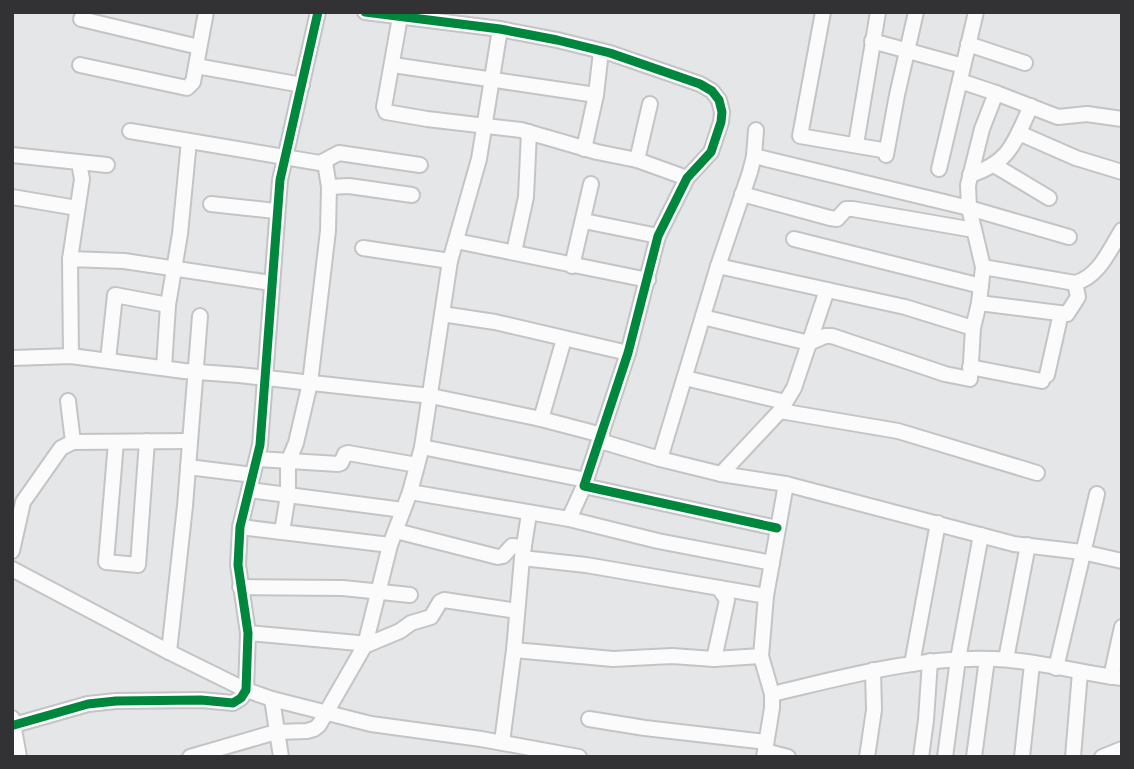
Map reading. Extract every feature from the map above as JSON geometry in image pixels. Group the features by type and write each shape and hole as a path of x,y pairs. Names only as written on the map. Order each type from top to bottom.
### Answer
{"street":[{"path":"80,65 187,88 193,82 206,12"},
{"path":"19,757 13,720 107,702 201,699 233,703 241,698 246,690 248,634 238,565 240,527 258,459 266,378 276,211 284,157 318,12"},
{"path":"365,12 500,29 601,51 700,84 712,91 719,100 721,122 714,145 702,164 687,178 658,236 628,353 601,438 569,519"},
{"path":"823,12 800,136 886,152 916,12"},
{"path":"856,145 878,12"},
{"path":"939,169 975,12"},
{"path":"400,17 384,107 386,112 529,132 584,149 637,160 687,178"},
{"path":"80,19 200,47"},
{"path":"190,757 276,732 314,729 365,645 390,545 410,492 422,447 450,261 479,159 500,29"},
{"path":"872,41 963,66"},
{"path":"968,44 1025,63"},
{"path":"584,149 596,95 601,51"},
{"path":"393,65 596,95"},
{"path":"196,66 302,85"},
{"path":"960,81 1058,117 1087,114 1122,120"},
{"path":"703,317 809,343 832,336 945,374 970,379 973,328 983,267 969,208 970,175 982,129 996,93"},
{"path":"637,160 650,104"},
{"path":"970,175 994,165 1010,150 1031,106"},
{"path":"660,459 754,156 756,130"},
{"path":"130,131 325,162 339,153 421,165"},
{"path":"514,252 526,197 529,132"},
{"path":"1019,133 1076,158 1122,172"},
{"path":"163,368 168,305 190,141"},
{"path":"12,155 107,165"},
{"path":"754,156 969,208 1069,237"},
{"path":"282,532 288,495 288,462 296,443 310,383 328,231 330,187 325,162"},
{"path":"71,356 70,259 82,179 79,163"},
{"path":"994,165 1049,198"},
{"path":"572,266 591,184"},
{"path":"330,187 349,186 412,195"},
{"path":"742,194 830,218 837,219 846,209 853,209 974,230"},
{"path":"12,197 76,208"},
{"path":"211,204 276,211"},
{"path":"584,221 658,236"},
{"path":"983,267 1076,282 1086,280 1097,270 1122,230"},
{"path":"794,239 981,286"},
{"path":"456,241 648,280"},
{"path":"363,248 450,261"},
{"path":"70,259 124,261 271,283"},
{"path":"718,266 905,307 973,328"},
{"path":"979,303 1068,314 1078,297 1076,282"},
{"path":"721,474 783,406 794,388 827,290"},
{"path":"108,360 115,295 168,305"},
{"path":"970,367 1045,378 1060,313"},
{"path":"442,314 495,322 628,353"},
{"path":"169,652 200,316"},
{"path":"541,419 564,339"},
{"path":"12,358 71,356 194,372 431,396 541,419 660,459 721,474 786,484 981,535 1122,561"},
{"path":"685,378 783,406 898,431 1037,473"},
{"path":"68,401 74,442"},
{"path":"116,442 106,562 138,565 147,441"},
{"path":"12,551 23,502 61,448 74,442 189,441"},
{"path":"422,447 777,528"},
{"path":"258,459 338,464 348,453 417,465"},
{"path":"188,467 253,475"},
{"path":"765,750 772,694 761,656 766,596 786,484"},
{"path":"249,490 403,510"},
{"path":"410,492 569,519 635,536 772,563"},
{"path":"1056,668 1097,494"},
{"path":"502,742 523,552 530,514"},
{"path":"912,664 938,523"},
{"path":"240,527 390,545"},
{"path":"396,531 498,557 503,556 512,546 523,552 598,567 766,596"},
{"path":"946,757 958,659 981,535"},
{"path":"1006,660 1028,545"},
{"path":"12,569 169,652 246,690 272,699 371,724 502,742 579,757"},
{"path":"240,587 343,588 410,595"},
{"path":"714,659 727,600 719,588"},
{"path":"248,634 365,645 387,637 411,623 431,617 444,600 517,611"},
{"path":"772,694 873,670 958,659 1006,660 1116,677 1122,627"},
{"path":"514,650 613,659 761,656"},
{"path":"974,757 987,659"},
{"path":"921,757 930,661"},
{"path":"1022,757 1032,664"},
{"path":"867,757 874,710 873,670"},
{"path":"1073,757 1080,672"},
{"path":"272,699 281,757"},
{"path":"589,719 765,750 789,757"},
{"path":"1102,757 1122,749"}],"cycle path":[{"path":"14,725 88,704 116,701 201,700 233,703 241,698 246,690 248,633 238,565 240,527 260,445 280,180 318,12"},
{"path":"365,12 500,29 557,40 610,53 700,84 712,91 719,100 721,122 711,152 687,178 658,236 628,353 584,486 777,528"}]}
